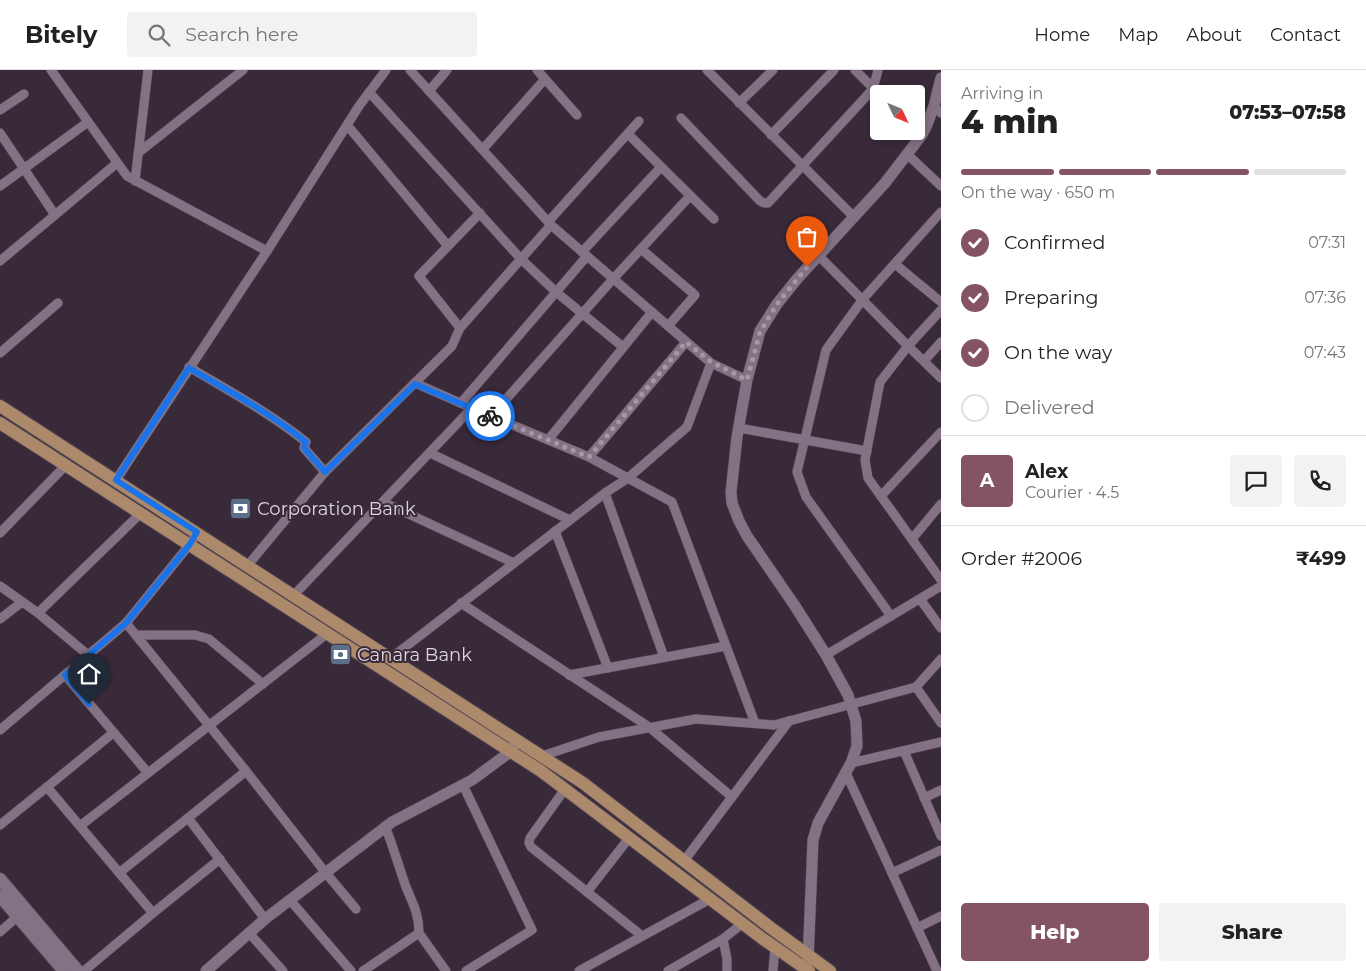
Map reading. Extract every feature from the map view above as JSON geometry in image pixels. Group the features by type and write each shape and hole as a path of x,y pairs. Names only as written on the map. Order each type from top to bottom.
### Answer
{"main road":[{"path":"0,406 583,783 771,928 830,971"},
{"path":"0,423 541,771 808,971"},
{"path":"0,879 78,971"},
{"path":"0,896 64,971"}],"street":[{"path":"135,181 148,70"},
{"path":"138,153 243,70"},
{"path":"116,480 267,251 368,92 386,70"},
{"path":"410,70 549,224 711,362 747,380"},
{"path":"430,91 447,70"},
{"path":"537,70 577,115"},
{"path":"707,70 854,217"},
{"path":"738,103 773,70"},
{"path":"771,135 834,70"},
{"path":"855,70 870,86"},
{"path":"877,85 878,70"},
{"path":"55,72 127,176 267,251"},
{"path":"925,128 938,110 941,78"},
{"path":"483,149 545,79"},
{"path":"368,92 521,258 556,292 623,347"},
{"path":"0,110 24,94"},
{"path":"681,118 764,203 768,203 870,98"},
{"path":"248,565 325,472 452,346 460,328 639,121"},
{"path":"0,186 88,122"},
{"path":"347,126 448,246"},
{"path":"0,133 55,215"},
{"path":"628,134 714,219"},
{"path":"808,971 813,840 818,823 849,768 857,746 856,721 848,695 826,655 739,521 732,503 731,492 739,428 747,380 760,332 777,304 818,255 885,183 907,154 915,140"},
{"path":"907,154 941,186"},
{"path":"0,261 117,163"},
{"path":"461,403 556,292 584,254 661,167"},
{"path":"491,416 690,196"},
{"path":"891,616 806,497 797,472 826,350 863,300 941,212"},
{"path":"460,328 419,276 480,213"},
{"path":"641,249 695,295 668,326"},
{"path":"818,255 941,378"},
{"path":"895,264 941,302"},
{"path":"0,354 58,303"},
{"path":"941,310 908,346 880,382 865,460 868,478 941,580"},
{"path":"548,440 652,312"},
{"path":"589,457 686,342"},
{"path":"924,361 941,342"},
{"path":"391,658 605,493 628,478 687,426 711,362"},
{"path":"189,368 269,415 299,436 306,442 304,448 325,472"},
{"path":"415,384 589,457 672,502 755,723"},
{"path":"294,595 472,408"},
{"path":"739,428 867,451"},
{"path":"881,496 940,436"},
{"path":"430,453 570,520"},
{"path":"0,532 66,465"},
{"path":"605,493 664,657"},
{"path":"383,502 514,563"},
{"path":"912,539 941,504"},
{"path":"38,613 141,513"},
{"path":"555,531 608,668"},
{"path":"0,730 126,623 190,544 197,532"},
{"path":"0,586 38,613 88,655"},
{"path":"826,655 941,586"},
{"path":"920,599 941,628"},
{"path":"0,619 22,602"},
{"path":"461,604 649,728 732,797"},
{"path":"126,623 356,909"},
{"path":"80,826 328,633"},
{"path":"137,635 195,635 209,638 263,684"},
{"path":"569,675 726,646"},
{"path":"542,756 599,737 696,719 774,725 916,687 941,658"},
{"path":"65,675 148,773"},
{"path":"916,687 941,723"},
{"path":"684,861 789,721"},
{"path":"0,825 114,733"},
{"path":"206,971 265,919 385,826 472,780 510,752 517,740"},
{"path":"849,768 941,742"},
{"path":"904,751 941,836"},
{"path":"849,768 892,873 937,971"},
{"path":"119,873 246,770"},
{"path":"462,785 532,930 466,971"},
{"path":"47,787 153,912"},
{"path":"565,789 530,838 529,843 531,847 642,936"},
{"path":"924,798 941,790"},
{"path":"188,818 265,919"},
{"path":"385,826 418,914 419,932 446,971"},
{"path":"587,892 629,838"},
{"path":"892,873 941,850"},
{"path":"84,971 153,912 220,859"},
{"path":"579,971 710,898"},
{"path":"290,900 351,971"},
{"path":"0,932 18,916"},
{"path":"918,928 941,916"},
{"path":"668,971 723,939 743,923"},
{"path":"363,971 419,932"},
{"path":"249,933 283,971"},
{"path":"723,939 728,959 728,971"},
{"path":"772,971 775,947"}],"way so far":[{"path":"490,416 589,457 686,342 711,362 747,380 754,348 760,332 777,304 807,267"}],"place":[{"name":"Corporation Bank","path":"241,509"},
{"name":"Canara Bank","path":"341,655"}],"route":[{"path":"89,704 65,675 126,623 190,544 197,532 116,480 189,368 269,415 299,436 306,442 304,448 325,472 415,384 490,416"}]}
